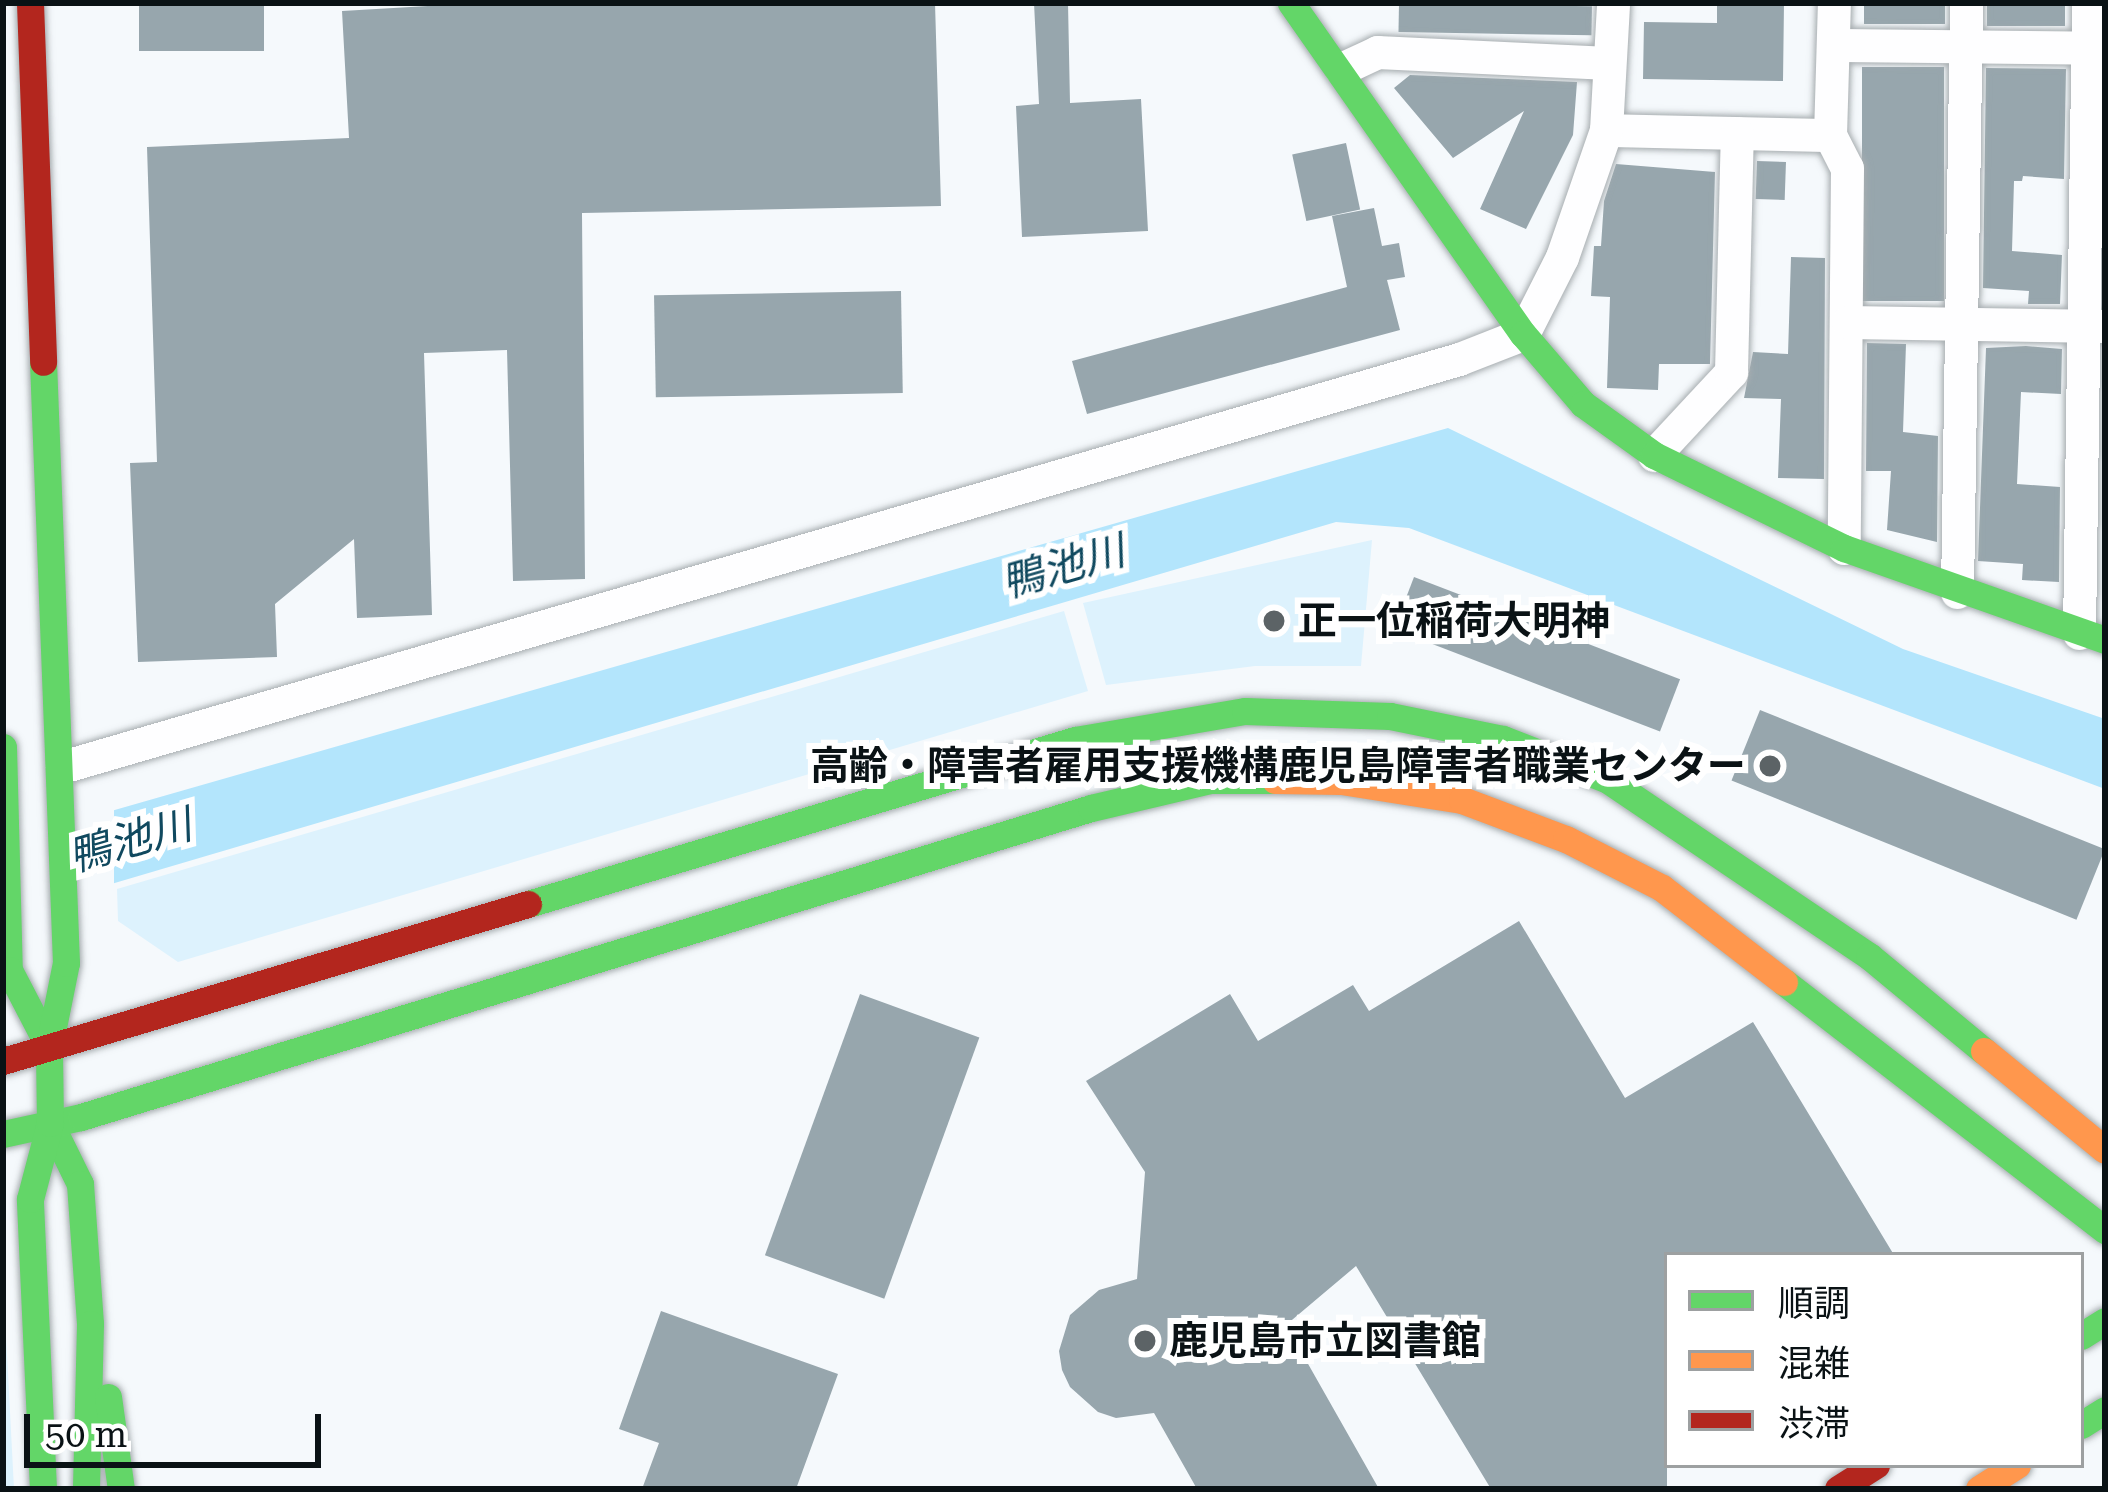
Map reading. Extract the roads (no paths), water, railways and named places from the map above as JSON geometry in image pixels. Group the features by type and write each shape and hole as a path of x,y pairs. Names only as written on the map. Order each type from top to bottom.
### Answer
{"main road":[{"path":"30,3 62,767 65,963 49,1048 50,1123 30,1199 45,1447 52,1489"},
{"path":"1292,3 1523,334 1583,404 1654,454 1844,548 1957,592 2092,636"},
{"path":"3,1061 1075,740 1245,711 1390,716 1503,739 1608,780 1868,956 2105,1150"},
{"path":"3,747 9,970 49,1048"},
{"path":"3,1134 1091,808 1210,780 1341,781 1462,800 1566,838 1662,888 2105,1230"},
{"path":"50,1123 80,1184 90,1324 86,1489"},
{"path":"90,1324 113,1414 121,1489"},
{"path":"43,1489 45,1447"},
{"path":"1838,1489 1871,1468"},
{"path":"1979,1489 2012,1468"}],"street":[{"path":"62,767 1459,359 1523,334 1562,257 1606,130 1613,3"},
{"path":"1834,3 1830,135 1847,168 1844,548"},
{"path":"1957,592 1966,3"},
{"path":"2088,3 2096,48 2092,636"},
{"path":"1833,45 2096,48"},
{"path":"1341,69 1377,52 1609,64"},
{"path":"1606,130 1830,135"},
{"path":"1654,454 1732,372 1737,133"},
{"path":"1848,322 2094,326"}],"water":[{"name":"鴨池川","path":"1448,428 1903,649 2105,719 2105,789 1409,528 1336,522 3,916 3,842"}],"place":[{"name":"正一位稲荷大明神","path":"1274,621"},
{"name":"高齢・障害者雇用支援機構鹿児島障害者職業センター","path":"1770,766"},
{"name":"鹿児島市立図書館","path":"1145,1341"}]}
